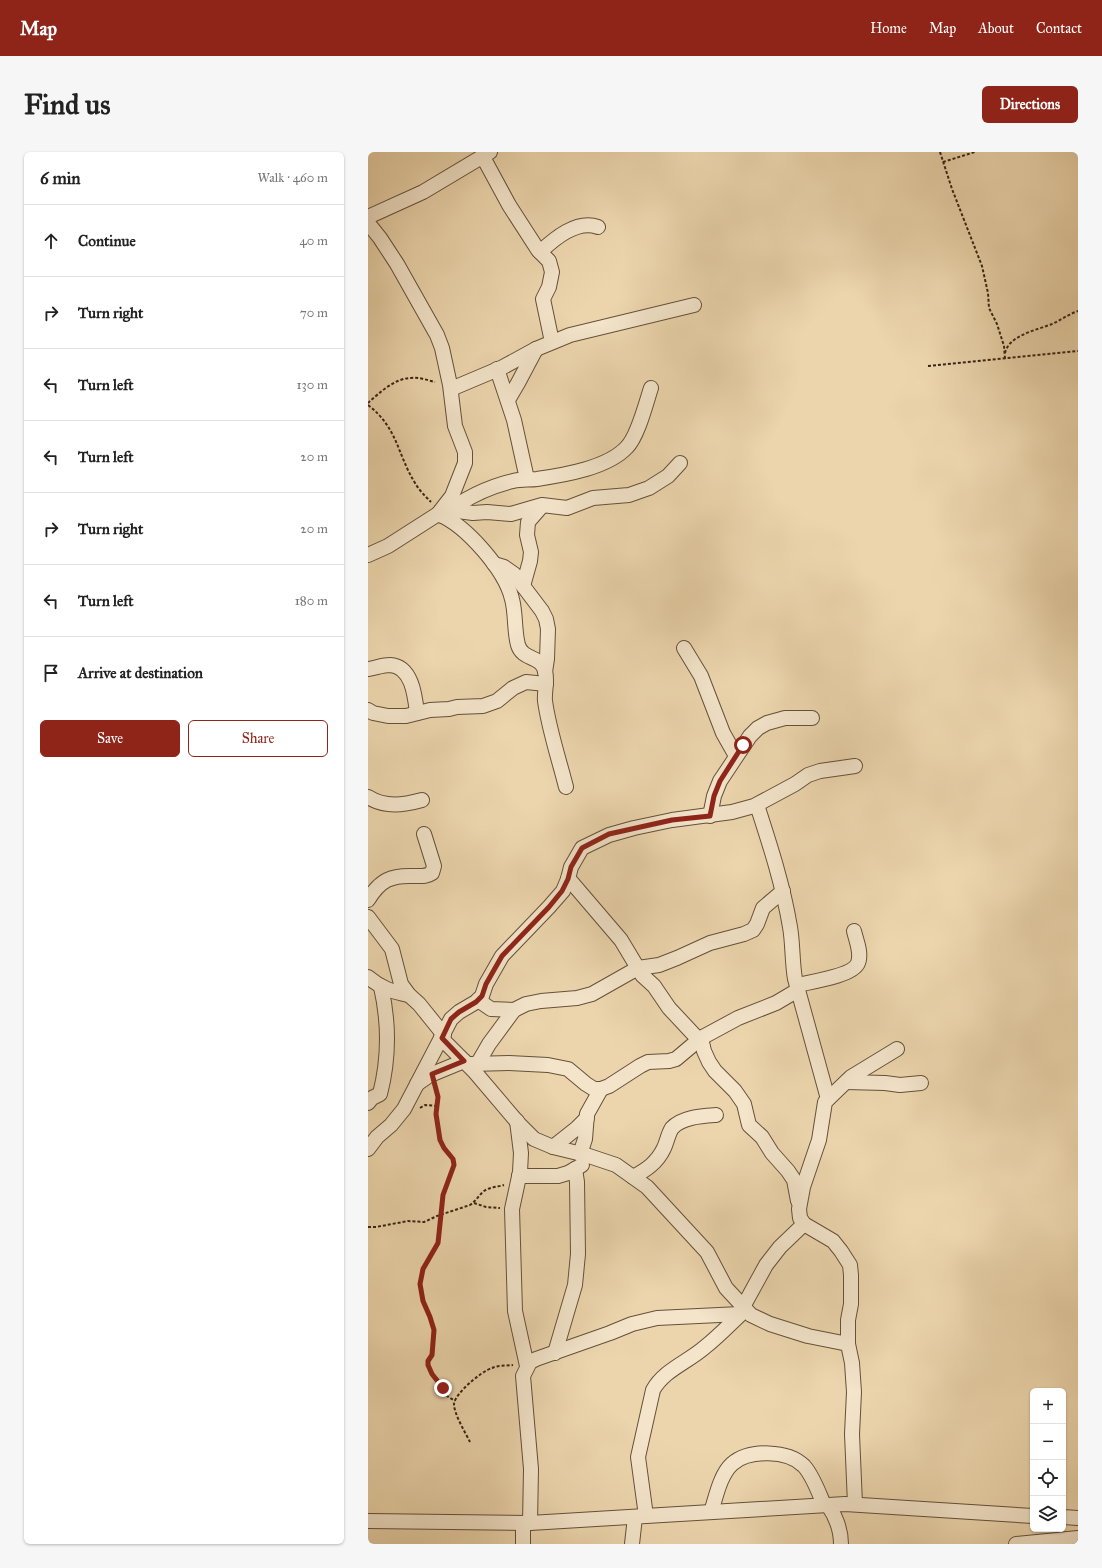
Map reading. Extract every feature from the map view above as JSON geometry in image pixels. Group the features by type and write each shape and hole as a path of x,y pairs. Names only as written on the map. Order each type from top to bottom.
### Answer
{"street":[{"path":"368,217 423,192 487,154 509,205 540,252 550,261 552,272 549,287 543,299 552,342"},
{"path":"368,223 397,264 437,335 442,348 450,387 455,426 465,452 465,463 452,496 443,513"},
{"path":"540,252 562,235 574,229 592,225 598,227"},
{"path":"450,387 497,369 536,348 570,335 694,305"},
{"path":"508,400 536,348"},
{"path":"497,369 508,400 527,479"},
{"path":"370,557 443,513 487,489 511,482 561,475 595,466 616,456 628,447 633,438 651,388"},
{"path":"443,513 511,514 542,505 567,508 593,498 629,495 649,488 668,476 680,463"},
{"path":"523,586 531,552 527,535 528,522 532,515 542,505"},
{"path":"443,513 468,535 493,564 509,587 513,601 516,634 521,651 526,656 533,658 541,664 546,678"},
{"path":"493,564 504,567 514,574 542,611 546,619 548,629 545,699 566,787"},
{"path":"684,648 701,676 723,733 736,756"},
{"path":"368,669 390,665 402,669 411,682 415,694 417,713"},
{"path":"368,710 373,713 388,716 406,716 430,710 450,710 462,707 483,706 497,701 512,688 526,682 546,678"},
{"path":"710,816 714,796 720,781 750,736 758,728 767,723 785,718 812,718"},
{"path":"368,1148 377,1137 391,1125 404,1109 443,1037 451,1019 482,996 502,956 549,907 562,891 571,867 582,848 609,834 672,820 732,812 757,805 808,775 820,771 855,766"},
{"path":"368,797 376,802 397,805 422,800"},
{"path":"757,805 783,891 790,928 792,964 797,988 828,1099"},
{"path":"368,900 374,891 386,880 403,876 426,876 432,873 434,866 431,852 424,834"},
{"path":"568,878 622,940 638,968 654,986 669,1008 700,1039 709,1062 715,1071 740,1096 744,1104 749,1125 762,1137 772,1153 794,1180 800,1207"},
{"path":"469,1063 489,1044 514,1010 526,1004 541,1001 577,998 592,994 638,968 659,965 710,943 744,934 753,930 763,908 783,891"},
{"path":"368,917 392,949 401,984 408,995 419,1004 443,1037 469,1063 516,1121 534,1138 553,1147 616,1165 647,1187 707,1252 726,1288 743,1310 770,1324 808,1336 848,1344"},
{"path":"417,1084 432,1074 469,1063 509,1063 548,1065 568,1069 594,1089 601,1089 648,1062 669,1061 676,1059 700,1039 738,1018 776,1003 797,988 847,972 858,963 859,956 854,931"},
{"path":"368,977 381,987 390,991 408,995"},
{"path":"368,1103 372,1098 380,1094 387,1057 386,1015 381,987"},
{"path":"478,1000 491,1008 514,1010"},
{"path":"855,1504 852,1434 854,1392 852,1363 848,1344 848,1320 851,1304 852,1275 850,1265 833,1241 804,1224 800,1218 800,1207 803,1187 819,1140 825,1102 846,1082 871,1064 898,1049"},
{"path":"846,1082 900,1085 921,1083"},
{"path":"580,1154 585,1138 587,1114 601,1089"},
{"path":"632,1177 645,1170 655,1162 663,1150 672,1128 689,1119 716,1115"},
{"path":"553,1147 587,1118"},
{"path":"516,1121 521,1153 512,1209 515,1311 526,1363 523,1376 531,1469 523,1544"},
{"path":"518,1178 558,1176 568,1173 596,1159"},
{"path":"783,1165 808,1172"},
{"path":"555,1353 575,1285 578,1254 577,1182 575,1169"},
{"path":"632,1544 641,1516 638,1457 653,1390 663,1376 706,1347 743,1310 766,1265 780,1247 804,1224"},
{"path":"526,1363 610,1334 632,1324 658,1318 743,1310"},
{"path":"711,1512 723,1478 731,1465 744,1456 767,1453 780,1454 795,1460 804,1467 826,1505 836,1517 841,1535 841,1544"},
{"path":"368,1521 526,1523 855,1504 1030,1516"},
{"path":"1066,1517 1078,1518"},
{"path":"1016,1544 1078,1538"}],"path":[{"path":"940,152 952,189 982,266 988,293 989,308 997,324 1004,346 1005,359"},
{"path":"943,162 975,152"},
{"path":"1005,359 1007,347 1016,340 1078,311"},
{"path":"928,366 1078,351"},
{"path":"443,513 416,485 391,429 377,412 368,404 391,385 403,379 421,379 450,387"},
{"path":"432,1074 438,1097 436,1114 440,1140 444,1148 453,1159 454,1165 443,1195 438,1243 423,1269 420,1284 423,1301 434,1330 432,1355 428,1361 428,1365 444,1392 455,1401"},
{"path":"368,1227 408,1221 424,1222 442,1214 461,1209 474,1202 483,1192 488,1189 518,1178"},
{"path":"474,1202 486,1207 512,1209"},
{"path":"470,1442 457,1416 454,1404 457,1396 483,1371 494,1367 526,1363"}],"route":[{"path":"443,1388 432,1374 428,1365 428,1361 432,1355 434,1330 423,1301 420,1284 423,1269 438,1243 443,1195 454,1165 453,1159 444,1148 440,1140 436,1114 438,1097 432,1074 464,1061 442,1038 451,1019 459,1012 476,1002 482,996 486,984 502,956 533,925 562,891 568,879 575,857 582,848 609,834 672,820 710,816 714,796 720,781 729,770 743,745"}]}
